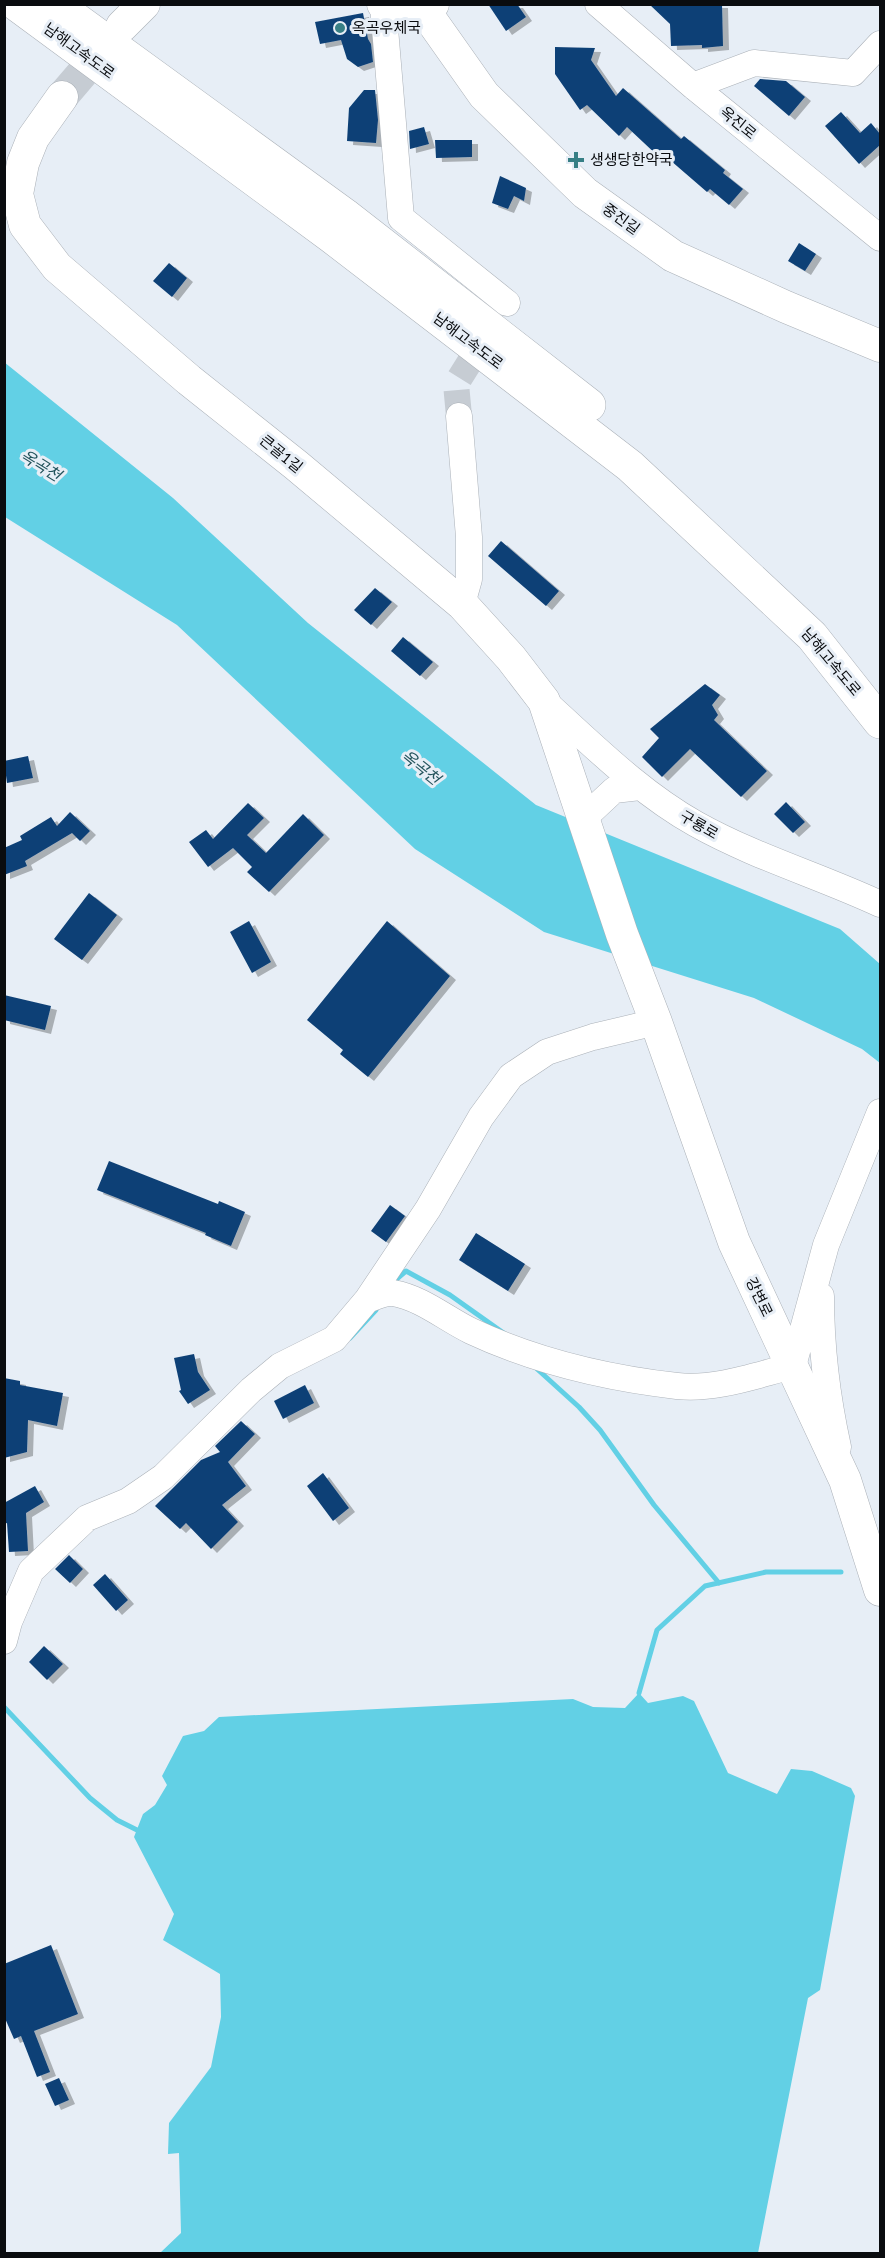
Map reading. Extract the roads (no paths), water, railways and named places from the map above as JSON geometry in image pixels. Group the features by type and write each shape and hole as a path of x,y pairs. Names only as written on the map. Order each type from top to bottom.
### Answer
{"highway":[{"name":"남해고속도로","path":"16,4 332,237 630,466 812,636 880,722"},
{"name":"남해고속도로","path":"55,4 345,215 645,450 828,620 880,687"}],"main road":[{"name":"중진길","path":"383,5 396,11 410,13 428,7 484,94 585,193 673,256 880,346"},
{"name":"큰골1길","path":"63,98 33,138 22,163 17,194 25,225 57,267 189,380 296,465 462,604 511,658 544,701 584,818"},
{"name":"강변로","path":"584,818 734,1242 845,1480 880,1590"}],"street":[{"name":"옥진로","path":"598,4 693,86 880,238"},
{"path":"383,5 401,218 507,303"},
{"path":"693,86 754,63 853,73 880,44"},
{"path":"459,416 469,548 469,579 462,604"},
{"name":"구룡로","path":"544,701 640,787 695,824 733,844 841,886 880,904"},
{"path":"584,818 614,790 640,787"},
{"path":"4,1641 9,1622 31,1571 87,1518 128,1501 163,1477 251,1390 280,1366 334,1339 367,1300 428,1209 481,1117 511,1076 547,1052 593,1037 651,1010"},
{"path":"367,1300 381,1294 393,1293 429,1306 470,1331 551,1363 637,1380 678,1386 707,1387 793,1366 824,1254 880,1112"},
{"path":"824,1254 821,1340 829,1403 845,1480"}],"water":[{"name":"옥곡천","path":"4,362 173,498 308,623 536,805 840,929 880,964 880,1063 862,1049 754,998 544,932 415,849 177,625 5,517"},
{"path":"639,1693 648,1703 683,1696 694,1701 728,1773 777,1794 791,1769 812,1771 851,1788 855,1796 820,1990 808,1998 758,2253 160,2253 181,2233 179,2153 168,2154 169,2123 211,2067 221,2017 220,1974 163,1940 174,1914 134,1837 143,1814 155,1805 167,1785 162,1776 183,1736 204,1731 219,1717 573,1699 593,1707 625,1708"}],"waterway":[{"path":"392,1283 406,1271 450,1295 505,1334"},
{"path":"350,1338 376,1310"},
{"path":"536,1368 579,1407 600,1430 654,1505 719,1583"},
{"path":"639,1693 657,1630 705,1586 766,1572 841,1572"},
{"path":"4,1707 90,1798 117,1820 137,1830"}],"tunnel":[{"path":"62,97 110,41"},
{"path":"459,416 456,384 488,333"}],"place":[{"name":"옥곡우체국","path":"340,28"},
{"name":"생생당한약국","path":"576,160"}]}
